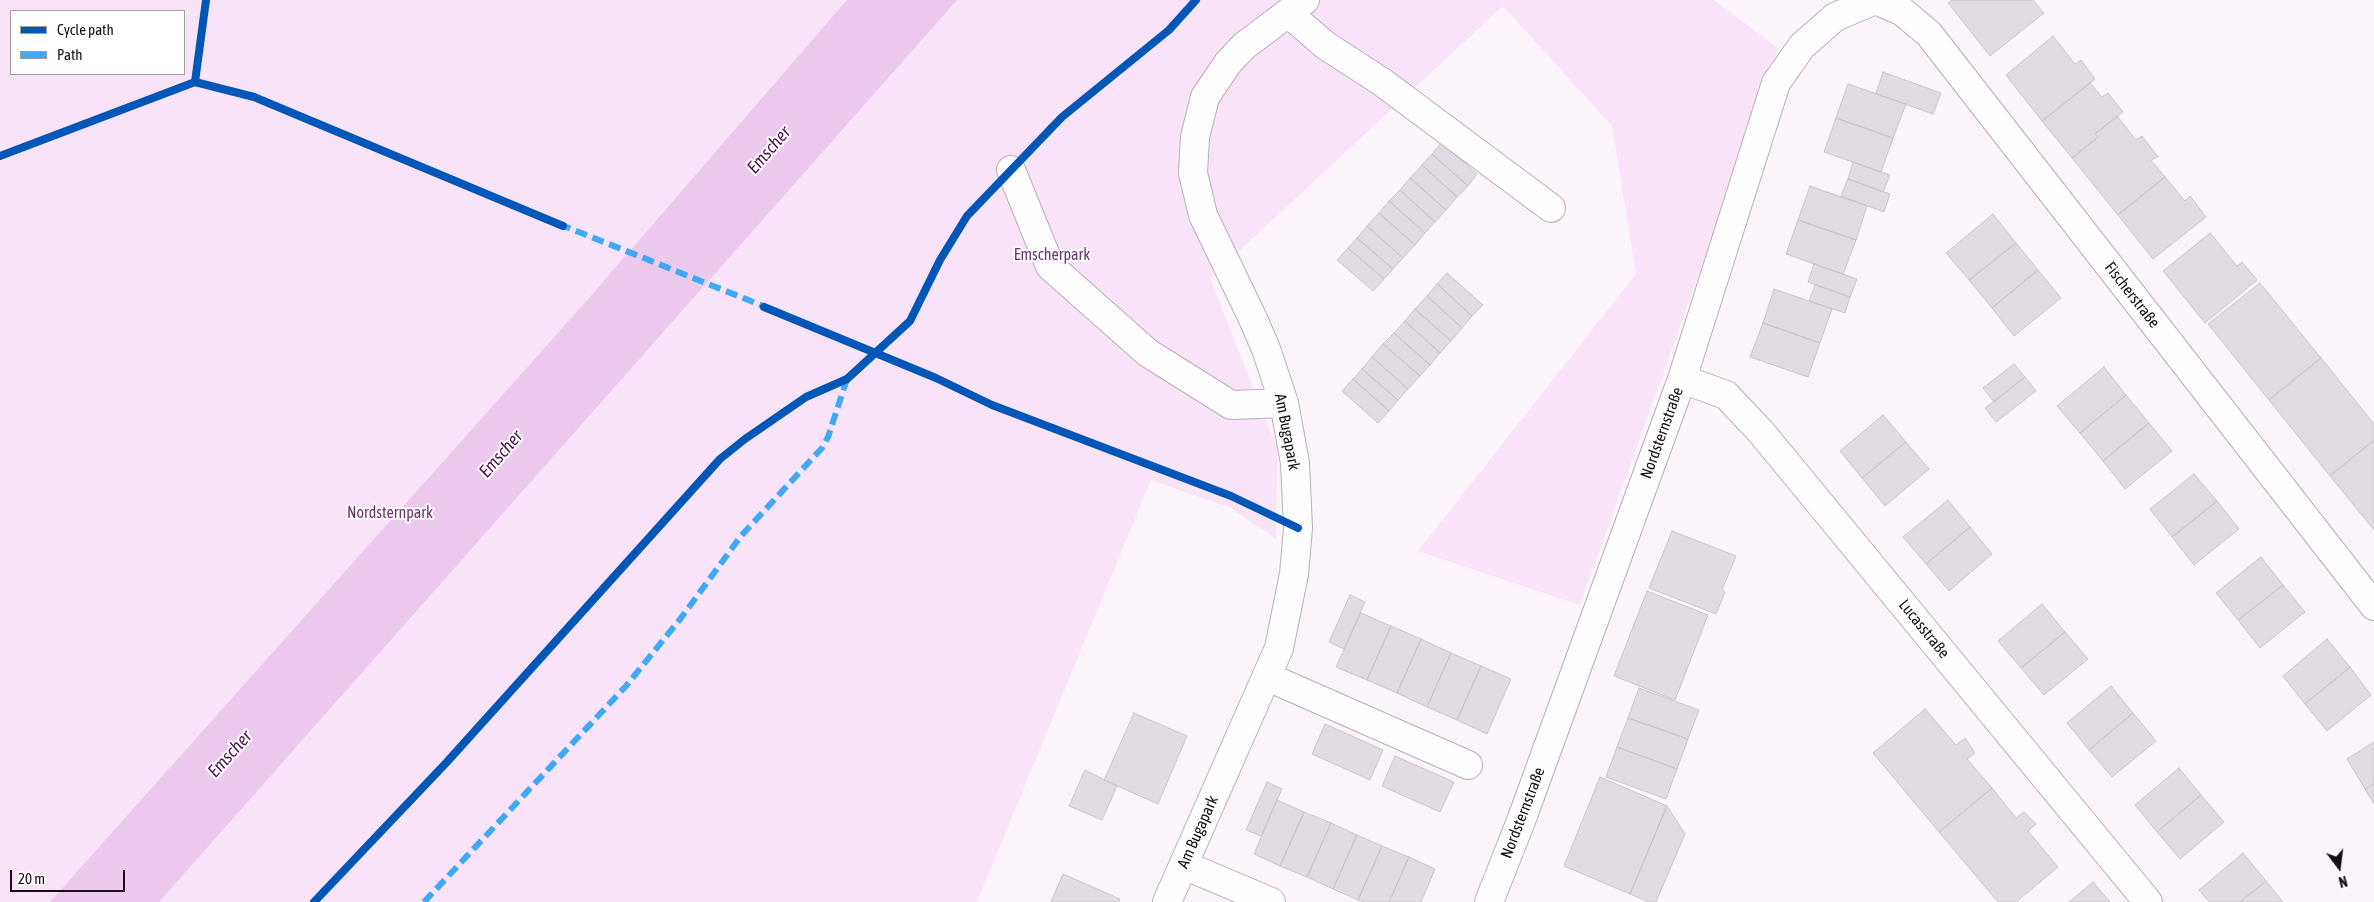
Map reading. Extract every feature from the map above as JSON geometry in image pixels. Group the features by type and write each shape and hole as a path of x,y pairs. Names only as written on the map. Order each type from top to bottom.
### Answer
{"street":[{"name":"Nordsternstraße","path":"1489,902 1525,812 1682,379 1776,83 1802,46 1836,17 1876,0"},
{"name":"Fischerstraße","path":"1876,0 1903,12 1929,34 2374,606"},
{"path":"1297,6 1324,45 1382,82 1550,208"},
{"name":"Am Bugapark","path":"1167,902 1268,677 1279,648 1294,574 1298,528 1295,463 1284,403 1266,349 1203,215 1194,173 1195,137 1205,97 1217,77 1238,52 1297,6"},
{"path":"1011,170 1050,266 1148,353 1231,405 1284,403"},
{"name":"Lucasstraße","path":"1682,379 1726,395 1761,432 2148,902"},
{"path":"1268,677 1468,765"},
{"path":"1184,865 1271,902"}],"green space":[{"name":"Nordsternpark","path":"0,0 1714,0 1778,48 1580,605 1418,551 1636,274 1612,126 1503,6 1210,278 1277,448 1276,539 1231,508 1151,480 977,902 0,902"}],"water":[{"name":"Emscher","path":"847,0 957,0 159,902 50,902 590,297"}],"building":[{"path":"1952,0 2033,0 2044,13 1990,56 1948,3"},
{"path":"2053,36 2075,64 2081,60 2095,79 2042,121 2006,75"},
{"path":"1883,72 1941,93 1933,114 1876,94"},
{"path":"2090,83 2102,97 2108,93 2123,112 2095,134 2098,137 2072,158 2042,121"},
{"path":"1848,84 1906,104 1893,138 1836,118"},
{"path":"2117,116 2136,140 2142,136 2158,157 2151,160 2165,177 2118,215 2072,158 2098,137 2095,134"},
{"path":"1836,118 1893,138 1881,172 1824,152"},
{"path":"1442,142 1477,174 1468,186 1432,154"},
{"path":"1432,154 1468,186 1457,197 1422,165"},
{"path":"1853,162 1890,175 1883,192 1848,179"},
{"path":"1422,165 1457,197 1446,210 1410,178"},
{"path":"2165,177 2185,201 2190,196 2206,217 2153,259 2118,215"},
{"path":"1410,178 1446,210 1435,222 1400,190"},
{"path":"1848,179 1890,194 1884,212 1841,196"},
{"path":"1810,186 1867,206 1856,240 1798,220"},
{"path":"1400,190 1435,222 1425,233 1389,201"},
{"path":"1389,201 1425,233 1415,245 1379,213"},
{"path":"1379,213 1415,245 1403,258 1367,226"},
{"path":"1993,214 2016,243 1969,280 1946,253"},
{"path":"1798,220 1856,240 1843,274 1786,254"},
{"path":"1367,226 1403,258 1393,269 1357,238"},
{"path":"2210,233 2237,266 2242,262 2257,280 2205,323 2163,271"},
{"path":"1357,238 1393,269 1384,279 1348,248"},
{"path":"2016,243 2038,270 1992,308 1969,280"},
{"path":"1348,248 1384,279 1373,291 1337,260"},
{"path":"1814,264 1857,279 1850,297 1808,282"},
{"path":"2038,270 2061,298 2014,336 1992,308"},
{"path":"1447,273 1483,305 1472,316 1437,284"},
{"path":"2260,283 2321,358 2269,400 2208,324"},
{"path":"1437,284 1472,316 1462,328 1427,296"},
{"path":"1815,285 1850,297 1845,313 1809,301"},
{"path":"1774,289 1832,309 1820,343 1763,323"},
{"path":"1427,296 1462,328 1451,341 1415,309"},
{"path":"1415,309 1451,341 1440,353 1405,321"},
{"path":"1405,321 1440,353 1430,365 1394,333"},
{"path":"1763,323 1820,343 1808,377 1750,357"},
{"path":"1394,333 1430,365 1420,376 1383,344"},
{"path":"1383,344 1420,376 1408,389 1372,357"},
{"path":"1372,357 1408,389 1398,400 1362,369"},
{"path":"2321,358 2374,424 2374,440 2330,476 2269,400"},
{"path":"2014,364 2025,377 1994,402 1983,388"},
{"path":"2104,367 2126,395 2080,433 2057,406"},
{"path":"1362,369 1398,400 1389,411 1353,379"},
{"path":"2025,377 2036,391 1996,422 1985,408"},
{"path":"1353,379 1389,411 1378,423 1342,391"},
{"path":"2126,395 2149,423 2103,461 2080,433"},
{"path":"1883,415 1906,442 1862,478 1840,451"},
{"path":"2149,423 2172,451 2125,489 2103,461"},
{"path":"2374,440 2374,530 2330,476"},
{"path":"1906,442 1929,469 1885,506 1862,478"},
{"path":"2194,474 2217,501 2172,537 2150,509"},
{"path":"1948,500 1970,527 1926,564 1903,537"},
{"path":"2217,501 2239,529 2194,565 2172,537"},
{"path":"1970,527 1992,554 1949,591 1926,564"},
{"path":"1672,531 1736,556 1722,590 1725,592 1716,614 1649,588"},
{"path":"2261,557 2283,585 2238,620 2216,593"},
{"path":"2283,585 2305,612 2260,648 2238,620"},
{"path":"1647,591 1708,615 1675,700 1614,676"},
{"path":"1350,595 1365,602 1344,649 1329,642"},
{"path":"2042,604 2065,632 2021,668 1998,641"},
{"path":"1361,613 1391,626 1367,680 1336,667"},
{"path":"1391,626 1421,639 1397,693 1367,680"},
{"path":"2065,632 2088,659 2044,695 2021,668"},
{"path":"1421,639 1451,653 1427,707 1397,693"},
{"path":"2327,639 2350,667 2305,704 2283,676"},
{"path":"1451,653 1481,666 1457,720 1427,707"},
{"path":"1481,666 1511,679 1487,734 1457,720"},
{"path":"2350,667 2371,695 2327,731 2305,704"},
{"path":"2111,686 2133,713 2089,750 2067,723"},
{"path":"1639,688 1699,710 1688,739 1628,718"},
{"path":"1925,709 1956,745 1965,738 1975,753 1967,759 1992,788 1939,832 1873,753"},
{"path":"1134,713 1187,736 1158,804 1104,780"},
{"path":"2133,713 2156,741 2112,777 2089,750"},
{"path":"1628,718 1688,739 1677,769 1617,747"},
{"path":"1325,724 1383,750 1370,780 1312,754"},
{"path":"2374,742 2374,784 2365,789 2347,759"},
{"path":"1617,747 1677,769 1666,799 1606,777"},
{"path":"1395,756 1454,782 1440,812 1382,786"},
{"path":"2179,768 2201,795 2157,832 2135,805"},
{"path":"1085,770 1117,786 1102,820 1069,806"},
{"path":"1600,777 1667,806 1630,894 1564,866"},
{"path":"1267,782 1282,789 1261,836 1246,830"},
{"path":"2374,784 2374,804 2365,789"},
{"path":"1992,788 2016,818 2024,812 2036,824 2028,831 2058,867 2016,902 1998,902 1939,832"},
{"path":"2201,795 2224,822 2180,859 2157,832"},
{"path":"1277,800 1304,812 1280,866 1254,854"},
{"path":"1667,806 1685,834 1656,902 1649,902 1630,894"},
{"path":"1304,812 1331,823 1307,877 1280,866"},
{"path":"1331,823 1357,835 1333,889 1307,877"},
{"path":"1357,835 1382,846 1358,900 1333,889"},
{"path":"1382,846 1409,857 1389,902 1364,902 1358,900"},
{"path":"2243,853 2266,881 2240,902 2209,902 2199,890"},
{"path":"1409,857 1435,869 1421,902 1389,902"},
{"path":"1063,874 1120,899 1119,902 1051,902"},
{"path":"2266,881 2283,902 2240,902"},
{"path":"2093,882 2110,902 2069,902"}],"marked path":[{"path":"559,224 768,308"},
{"path":"424,902 626,686 681,618 741,536 822,448 828,437 847,379"}],"cycle path":[{"path":"195,82 206,0"},
{"path":"314,902 446,763 720,459 745,439 806,397 847,379 910,321 940,260 967,216 1062,117 1169,30 1196,0"},
{"path":"0,156 195,82 254,97 563,226"},
{"path":"764,307 936,378 992,405 1231,496 1298,528"}],"park label":[{"name":"Emscherpark","path":"1052,255"}]}
